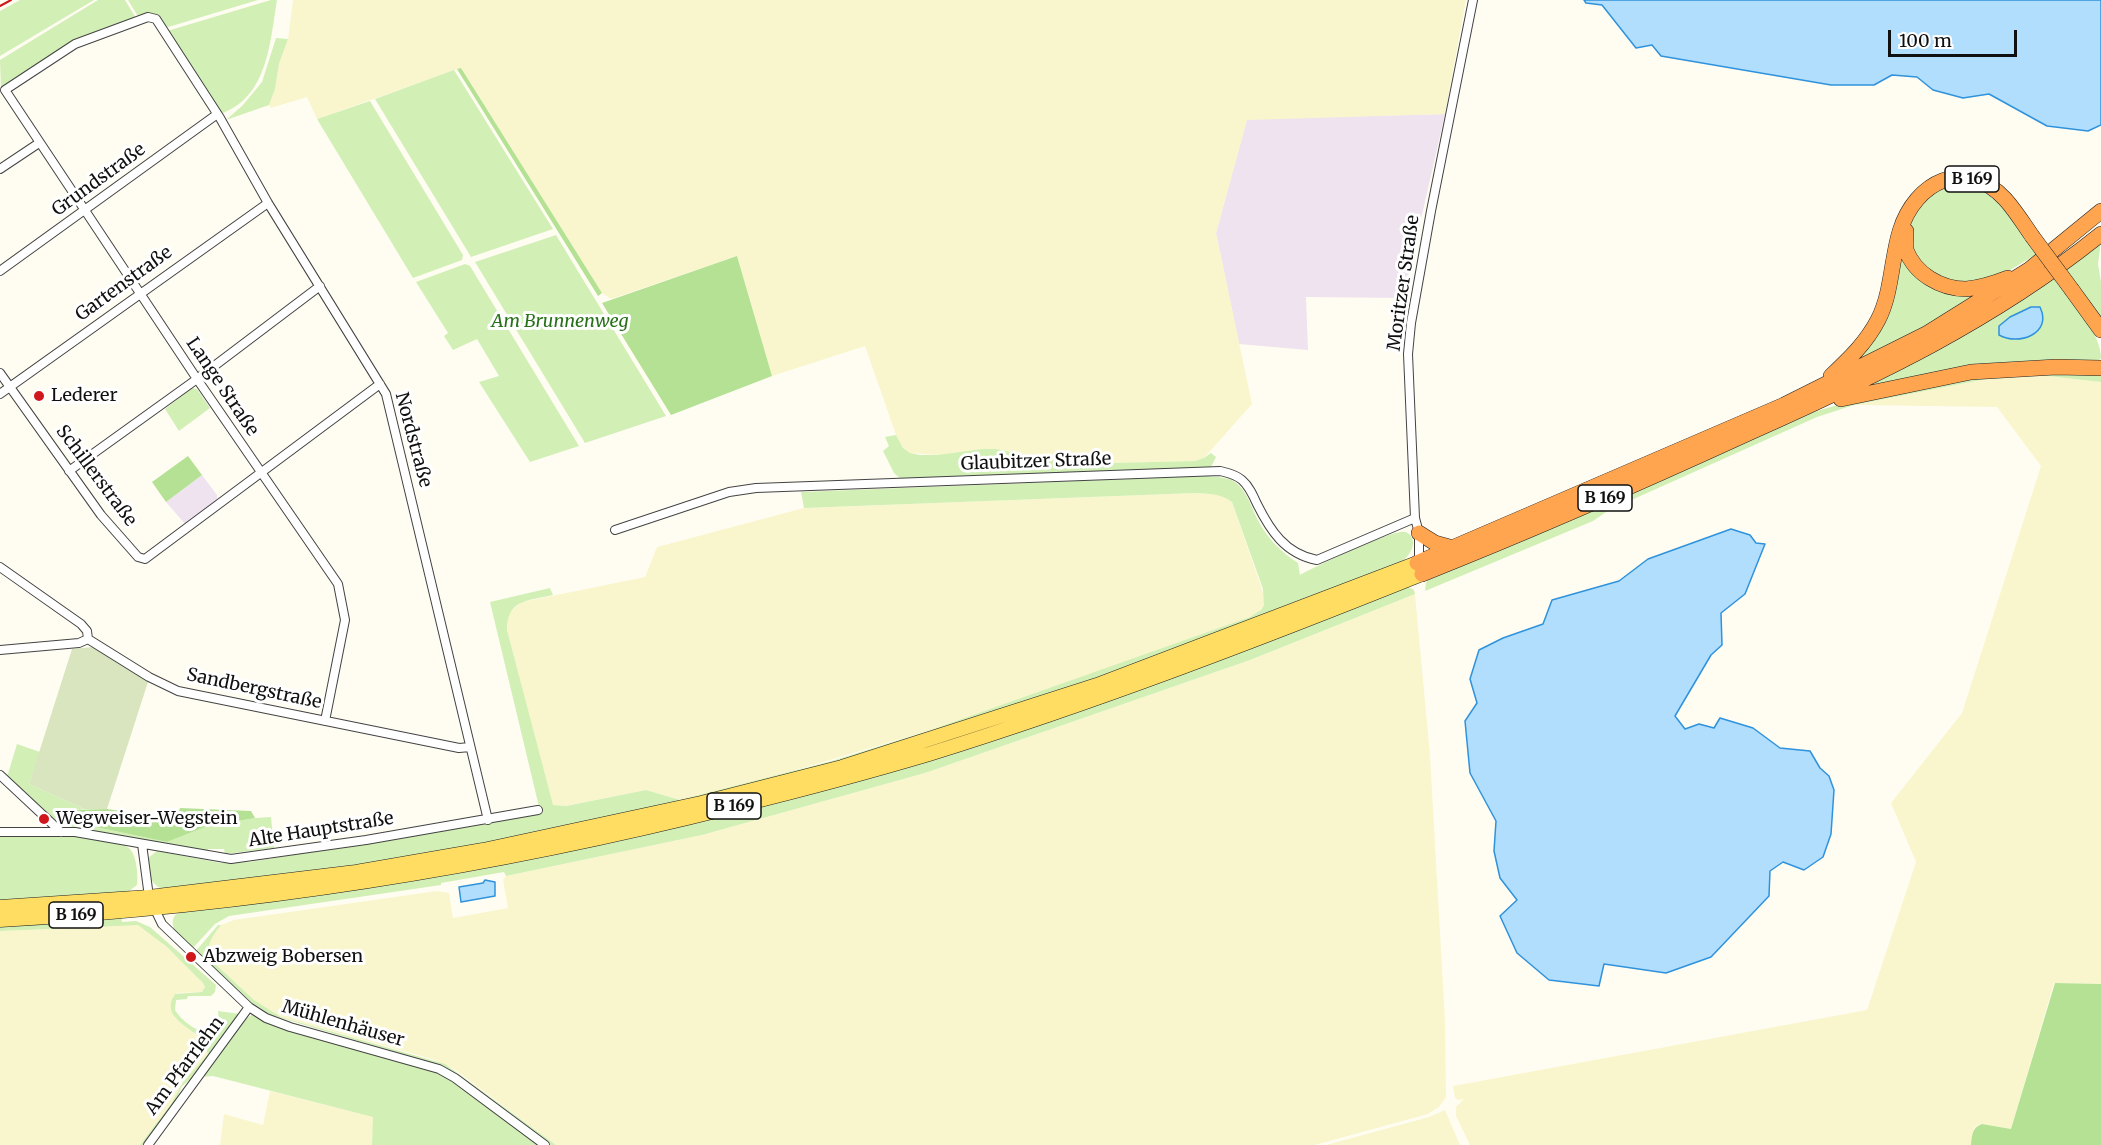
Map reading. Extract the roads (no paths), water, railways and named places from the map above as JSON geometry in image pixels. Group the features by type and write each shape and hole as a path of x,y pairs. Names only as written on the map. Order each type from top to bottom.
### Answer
{"highway":[{"name":"B 169","path":"1818,388 1859,349 1879,319 1888,289 1900,230 1917,196 1934,183 1954,177 1974,179 1989,186 2004,198 2101,330"},
{"name":"B 169","path":"1419,568 1453,548 1784,405 1951,320 2030,269 2101,211"},
{"name":"B 169","path":"1905,219 1906,249 1927,278 1944,285 1966,289 1995,283 2030,269"},
{"name":"B 169","path":"1419,568 1603,499 1814,405 1886,370 1961,330 2046,276 2101,234"},
{"name":"B 169","path":"1814,405 1971,372 2056,367 2101,368"},
{"path":"1417,526 1435,543 1453,548"}],"main road":[{"name":"B 169","path":"0,920 151,903 483,850 701,803 842,767 1097,685 1419,568"},
{"name":"B 169","path":"0,907 151,903"}],"street":[{"name":"Moritzer Straße","path":"1419,568 1408,354 1411,324 1431,211 1473,0"},
{"name":"Lange Straße","path":"152,17 75,44 4,90 197,379 338,584 345,620 325,721"},
{"name":"Nordstraße","path":"152,17 156,19 387,394 488,820"},
{"name":"Grundstraße","path":"0,271 216,116"},
{"path":"0,169 39,143"},
{"name":"Gartenstraße","path":"0,394 268,203"},
{"path":"69,471 197,379 320,286"},
{"name":"Schillerstraße","path":"0,373 101,515 138,557 145,559 151,557 261,473"},
{"path":"261,473 380,384"},
{"name":"Glaubitzer Straße","path":"615,530 729,492 756,488 1220,471 1241,479 1248,487 1273,533 1293,552 1306,558 1317,560 1417,526"},
{"name":"Sandbergstraße","path":"0,567 81,624 87,631 88,639 149,677 178,691 459,748 471,747"},
{"path":"0,650 79,643 88,639"},
{"path":"0,775 61,831"},
{"name":"Alte Hauptstraße","path":"0,832 61,831 221,858 240,858 488,820 538,810"},
{"path":"142,844 151,903"},
{"name":"Mühlenhäuser","path":"151,903 168,932 249,1007 266,1018 439,1070 455,1078 545,1145"},
{"name":"Am Pfarrlehn","path":"147,1145 249,1007"}],"water":[{"path":"1584,0 2101,0 2101,125 2088,131 2047,126 1989,94 1963,98 1933,90 1917,77 1892,75 1874,85 1831,85 1661,56 1652,45 1636,48 1602,5 1586,3"},
{"path":"2031,307 2040,307 2043,316 2038,331 2024,338 2015,339 1999,335 1999,326 2010,317"},
{"path":"1731,529 1750,535 1756,543 1765,544 1745,594 1721,613 1722,645 1711,655 1675,716 1685,729 1699,724 1714,728 1720,718 1753,728 1780,748 1810,751 1820,768 1829,776 1834,790 1831,834 1823,857 1804,870 1783,862 1770,871 1769,896 1711,957 1666,973 1604,964 1599,986 1549,980 1517,953 1500,916 1517,900 1500,878 1494,851 1496,821 1470,773 1465,721 1477,703 1470,679 1479,650 1503,638 1543,624 1552,600 1619,581 1648,559"},
{"path":"485,880 495,882 495,896 461,902 459,887 483,883"}],"railway":[{"path":"0,6 11,0"}],"place":[{"name":"Lederer","path":"39,396"},
{"name":"Wegweiser-Wegstein","path":"44,819"},
{"name":"Abzweig Bobersen","path":"191,957"}],"park label":[{"name":"Am Brunnenweg","path":"560,322"}]}
